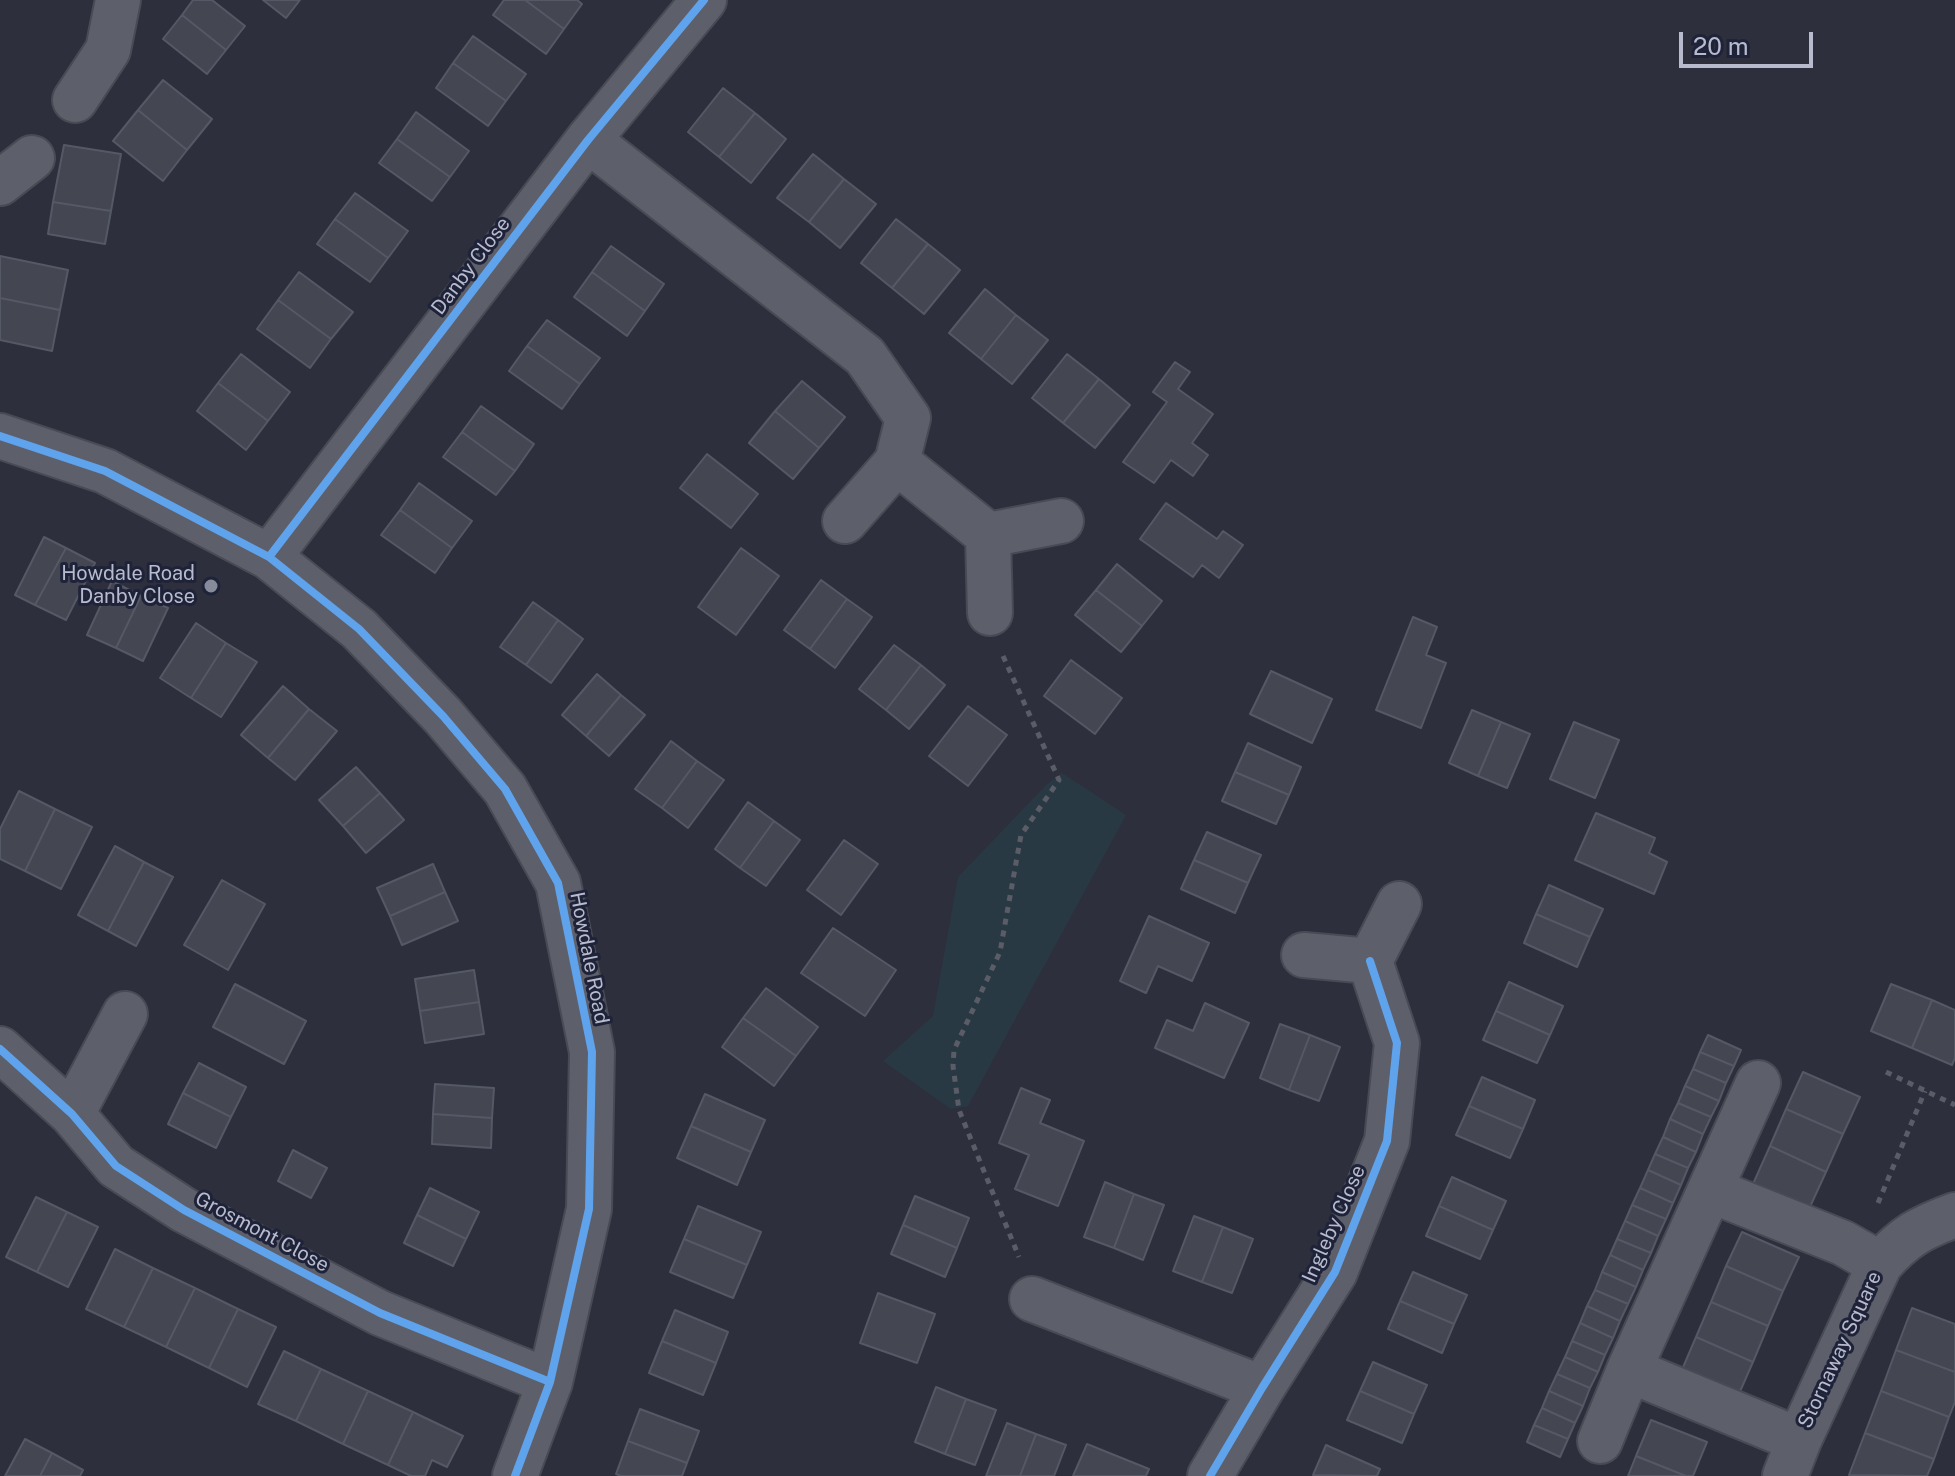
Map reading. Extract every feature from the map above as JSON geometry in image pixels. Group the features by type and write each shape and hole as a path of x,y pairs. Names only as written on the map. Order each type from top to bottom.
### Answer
{"street":[{"path":"75,100 108,50 118,0"},
{"name":"Danby Close","path":"269,557 588,140 704,0"},
{"path":"588,140 865,356 908,418 897,462 845,521"},
{"name":"Howdale Road","path":"0,436 105,471 269,557 359,629 443,716 505,789 558,883 592,1052 589,1209 550,1382 515,1476"},
{"path":"897,462 988,535 1061,521"},
{"path":"988,535 990,613"},
{"path":"1304,955 1370,961 1399,904"},
{"name":"Ingleby Close","path":"1210,1476 1335,1272 1387,1141 1397,1043 1370,961"},
{"path":"72,1114 125,1014"},
{"name":"Grosmont Close","path":"0,1049 72,1114 116,1166 184,1210 380,1313 550,1382"},
{"path":"1600,1441 1758,1083"},
{"path":"1710,1190 1886,1257"},
{"name":"Stornaway Square","path":"1792,1458 1886,1257 1924,1227 1955,1215"},
{"path":"1032,1299 1262,1388"},
{"path":"1629,1370 1792,1458"}],"path":[{"path":"990,613 1000,650 1059,780 1021,835 1000,952 954,1050 953,1066 959,1110 1015,1245 1032,1299"},
{"path":"1886,1072 1955,1105"},
{"path":"1886,1257 1873,1215 1925,1091"}],"shaded area":[{"path":"1062,773 1126,815 968,1106 951,1109 883,1061 933,1016 958,877 1046,785"}],"building":[{"path":"193,0 212,0 245,26 226,50 182,15"},
{"path":"263,0 300,0 286,18"},
{"path":"504,0 525,0 564,29 546,54 493,15"},
{"path":"525,0 577,0 582,4 564,29"},
{"path":"182,15 226,50 207,74 163,39"},
{"path":"473,36 526,74 506,101 453,63"},
{"path":"453,63 506,101 488,126 436,88"},
{"path":"163,80 212,119 187,150 138,110"},
{"path":"723,88 755,113 719,157 688,132"},
{"path":"138,110 187,150 163,181 113,141"},
{"path":"416,112 469,151 450,177 397,139"},
{"path":"755,113 786,139 751,183 719,157"},
{"path":"397,139 450,177 432,201 379,163"},
{"path":"64,145 121,154 111,211 53,202"},
{"path":"813,154 844,179 809,222 777,198"},
{"path":"844,179 876,204 840,248 809,222"},
{"path":"355,193 408,231 388,258 335,219"},
{"path":"53,202 111,211 105,244 48,234"},
{"path":"335,219 388,258 370,282 317,244"},
{"path":"896,219 928,244 892,288 861,263"},
{"path":"928,244 960,270 924,314 892,288"},
{"path":"611,246 664,284 645,311 592,272"},
{"path":"0,256 68,270 60,310 0,298"},
{"path":"299,272 353,312 331,339 278,300"},
{"path":"592,272 645,311 627,336 574,297"},
{"path":"985,289 1016,315 981,359 949,333"},
{"path":"0,298 60,310 52,351 0,340"},
{"path":"278,300 331,339 310,368 257,329"},
{"path":"1016,315 1048,340 1012,384 981,359"},
{"path":"547,320 600,358 580,384 527,346"},
{"path":"527,346 580,384 562,409 509,371"},
{"path":"241,354 290,392 268,421 218,383"},
{"path":"1067,354 1099,379 1063,423 1032,398"},
{"path":"1175,362 1190,372 1178,389 1213,414 1192,443 1208,455 1193,476 1171,460 1154,483 1123,462 1167,402 1153,392"},
{"path":"1099,379 1130,405 1095,448 1063,423"},
{"path":"802,381 845,417 819,448 775,411"},
{"path":"218,383 268,421 246,450 197,411"},
{"path":"481,406 534,444 515,471 462,432"},
{"path":"775,411 819,448 793,479 749,443"},
{"path":"462,432 515,471 496,495 443,457"},
{"path":"707,454 758,494 731,528 680,488"},
{"path":"419,483 472,521 452,548 400,510"},
{"path":"1166,503 1217,539 1223,531 1243,545 1219,578 1202,565 1193,577 1140,539"},
{"path":"400,510 452,548 435,573 381,535"},
{"path":"44,537 66,548 35,605 15,595"},
{"path":"66,548 95,563 66,620 35,605"},
{"path":"741,548 779,576 736,635 698,607"},
{"path":"1117,564 1162,601 1142,626 1096,590"},
{"path":"821,580 847,599 810,649 784,630"},
{"path":"112,581 141,596 116,648 87,635"},
{"path":"1096,590 1142,626 1121,652 1075,615"},
{"path":"141,596 168,608 143,661 116,648"},
{"path":"847,599 872,617 835,668 810,649"},
{"path":"533,602 558,620 526,665 500,647"},
{"path":"1413,617 1437,627 1426,655 1446,663 1421,728 1376,710"},
{"path":"558,620 583,639 551,683 526,665"},
{"path":"196,623 226,643 191,698 160,678"},
{"path":"226,643 257,662 221,717 191,698"},
{"path":"894,645 921,665 886,710 859,689"},
{"path":"1071,660 1122,698 1095,734 1044,696"},
{"path":"921,665 945,685 909,729 886,710"},
{"path":"1271,671 1332,699 1312,743 1250,714"},
{"path":"597,674 621,695 586,736 562,715"},
{"path":"283,686 309,709 268,758 241,735"},
{"path":"621,695 645,715 609,756 586,736"},
{"path":"968,706 1007,735 968,786 929,756"},
{"path":"309,709 337,731 295,780 268,758"},
{"path":"1472,710 1501,722 1478,776 1449,763"},
{"path":"1501,722 1530,734 1507,788 1478,776"},
{"path":"1574,722 1619,740 1595,798 1550,779"},
{"path":"671,741 697,761 662,808 635,789"},
{"path":"1248,743 1301,767 1289,795 1235,772"},
{"path":"697,761 724,780 688,828 662,808"},
{"path":"356,767 380,793 343,826 319,800"},
{"path":"1235,772 1289,795 1276,824 1222,801"},
{"path":"19,791 55,809 25,871 0,859 0,829"},
{"path":"380,793 404,820 366,853 343,826"},
{"path":"748,802 774,821 740,868 715,849"},
{"path":"55,809 92,827 61,889 25,871"},
{"path":"1596,813 1655,838 1649,853 1667,862 1654,894 1575,860"},
{"path":"774,821 800,840 766,886 740,868"},
{"path":"1207,832 1261,855 1248,883 1194,860"},
{"path":"844,840 878,864 841,915 807,890"},
{"path":"115,846 144,862 108,931 78,915"},
{"path":"1194,860 1248,883 1235,913 1181,889"},
{"path":"144,862 173,877 136,946 108,931"},
{"path":"433,864 445,892 390,916 377,888"},
{"path":"222,880 265,904 228,970 184,945"},
{"path":"1549,885 1603,909 1590,937 1536,914"},
{"path":"445,892 458,921 402,945 390,916"},
{"path":"1536,914 1590,937 1577,967 1524,943"},
{"path":"1149,916 1209,943 1192,981 1158,966 1146,993 1120,981"},
{"path":"833,928 896,970 865,1016 801,973"},
{"path":"474,970 479,1002 420,1011 415,979"},
{"path":"1509,982 1563,1006 1550,1035 1496,1011"},
{"path":"235,984 306,1021 284,1064 213,1027"},
{"path":"1891,984 1932,1000 1912,1048 1871,1031"},
{"path":"766,988 818,1027 796,1056 743,1018"},
{"path":"1932,1000 1955,1010 1955,1058 1952,1065 1912,1048"},
{"path":"479,1002 484,1034 425,1043 420,1011"},
{"path":"1205,1003 1249,1023 1224,1078 1155,1048 1167,1020 1193,1031"},
{"path":"1496,1011 1550,1035 1537,1063 1483,1040"},
{"path":"743,1018 796,1056 774,1086 722,1047"},
{"path":"1280,1024 1310,1035 1289,1090 1260,1078"},
{"path":"1310,1035 1340,1047 1319,1101 1289,1090"},
{"path":"1708,1035 1741,1050 1734,1066 1700,1052"},
{"path":"1700,1052 1734,1066 1726,1083 1693,1069"},
{"path":"199,1063 246,1087 231,1117 183,1093"},
{"path":"1693,1069 1726,1083 1719,1101 1685,1086"},
{"path":"1803,1072 1860,1097 1843,1134 1786,1109"},
{"path":"1482,1077 1535,1100 1523,1129 1469,1106"},
{"path":"435,1084 494,1088 492,1118 433,1114"},
{"path":"1685,1086 1719,1101 1711,1117 1678,1103"},
{"path":"1021,1088 1050,1100 1040,1123 1084,1141 1058,1206 1015,1189 1029,1155 999,1143"},
{"path":"183,1093 231,1117 216,1148 168,1124"},
{"path":"705,1094 765,1120 751,1152 691,1126"},
{"path":"1678,1103 1711,1117 1703,1134 1670,1119"},
{"path":"1469,1106 1523,1129 1510,1158 1456,1135"},
{"path":"1786,1109 1843,1134 1826,1172 1770,1146"},
{"path":"433,1114 492,1118 491,1148 432,1144"},
{"path":"1670,1119 1703,1134 1696,1152 1663,1137"},
{"path":"691,1126 751,1152 737,1185 677,1158"},
{"path":"1663,1137 1696,1152 1688,1168 1655,1154"},
{"path":"1770,1146 1826,1172 1809,1209 1753,1184"},
{"path":"293,1150 327,1168 311,1198 278,1181"},
{"path":"1655,1154 1688,1168 1681,1185 1648,1170"},
{"path":"1648,1170 1681,1185 1673,1203 1640,1188"},
{"path":"1452,1177 1506,1201 1493,1230 1439,1206"},
{"path":"1105,1182 1134,1194 1114,1248 1084,1237"},
{"path":"430,1188 479,1212 466,1239 417,1215"},
{"path":"1640,1188 1673,1203 1666,1219 1632,1205"},
{"path":"1134,1194 1164,1205 1143,1260 1114,1248"},
{"path":"915,1196 969,1218 957,1248 903,1225"},
{"path":"36,1197 67,1212 37,1272 6,1257"},
{"path":"1632,1205 1666,1219 1658,1236 1625,1221"},
{"path":"698,1206 761,1232 747,1265 684,1239"},
{"path":"1439,1206 1493,1230 1480,1259 1426,1236"},
{"path":"67,1212 98,1227 68,1287 37,1272"},
{"path":"417,1215 466,1239 453,1266 404,1243"},
{"path":"1194,1216 1223,1227 1202,1282 1173,1271"},
{"path":"1625,1221 1658,1236 1651,1253 1617,1239"},
{"path":"903,1225 957,1248 945,1277 891,1254"},
{"path":"1223,1227 1253,1239 1232,1293 1202,1282"},
{"path":"1742,1232 1799,1257 1783,1291 1726,1266"},
{"path":"684,1239 747,1265 733,1298 670,1272"},
{"path":"1617,1239 1651,1253 1643,1270 1610,1255"},
{"path":"115,1249 153,1268 124,1327 86,1309"},
{"path":"1610,1255 1643,1270 1636,1287 1602,1272"},
{"path":"1726,1266 1783,1291 1768,1326 1711,1302"},
{"path":"153,1268 195,1288 166,1347 124,1327"},
{"path":"1413,1272 1467,1295 1454,1324 1400,1301"},
{"path":"1602,1272 1636,1287 1628,1304 1595,1290"},
{"path":"195,1288 238,1309 209,1368 166,1347"},
{"path":"1595,1290 1628,1304 1620,1321 1587,1306"},
{"path":"878,1293 935,1314 917,1363 860,1343"},
{"path":"1400,1301 1454,1324 1442,1353 1388,1329"},
{"path":"1711,1302 1768,1326 1753,1362 1696,1337"},
{"path":"1587,1306 1620,1321 1613,1338 1580,1323"},
{"path":"1912,1308 1955,1324 1955,1372 1896,1350"},
{"path":"238,1309 276,1327 247,1387 209,1368"},
{"path":"675,1310 728,1332 716,1363 662,1341"},
{"path":"1580,1323 1613,1338 1605,1355 1572,1341"},
{"path":"1696,1337 1753,1362 1738,1396 1681,1372"},
{"path":"662,1341 716,1363 703,1395 649,1373"},
{"path":"1572,1341 1605,1355 1598,1372 1565,1357"},
{"path":"1896,1350 1955,1372 1955,1402 1949,1417 1881,1391"},
{"path":"284,1351 321,1369 296,1421 258,1404"},
{"path":"1565,1357 1598,1372 1590,1388 1557,1374"},
{"path":"1373,1362 1427,1385 1414,1414 1360,1391"},
{"path":"321,1369 368,1391 343,1444 296,1421"},
{"path":"1557,1374 1590,1388 1583,1406 1549,1391"},
{"path":"936,1387 966,1399 945,1454 915,1442"},
{"path":"368,1391 413,1412 388,1465 343,1444"},
{"path":"1360,1391 1414,1414 1402,1443 1347,1420"},
{"path":"1549,1391 1583,1406 1575,1423 1542,1408"},
{"path":"1881,1391 1949,1417 1934,1459 1865,1433"},
{"path":"966,1399 996,1410 975,1465 945,1454"},
{"path":"1542,1408 1575,1423 1568,1439 1534,1425"},
{"path":"640,1409 699,1431 687,1463 628,1441"},
{"path":"413,1412 463,1436 447,1467 432,1460 425,1476 411,1476 388,1465"},
{"path":"1651,1420 1707,1442 1693,1476 1636,1456"},
{"path":"1007,1423 1036,1434 1020,1476 986,1476"},
{"path":"1534,1425 1568,1439 1560,1457 1527,1442"},
{"path":"1865,1433 1934,1459 1927,1476 1849,1475"},
{"path":"1036,1434 1066,1445 1054,1476 1020,1476"},
{"path":"25,1439 52,1453 40,1476 5,1476"},
{"path":"628,1441 687,1463 682,1476 616,1474"},
{"path":"1087,1444 1149,1469 1146,1476 1073,1476"},
{"path":"1326,1445 1380,1469 1377,1476 1313,1475"},
{"path":"52,1453 83,1470 80,1476 40,1476"},
{"path":"1636,1456 1686,1476 1628,1476"}],"cycle path":[{"path":"269,557 588,140 704,0"},
{"path":"0,436 105,471 269,557 359,629 443,716 505,789 558,883 592,1052 589,1209 550,1382 515,1476"},
{"path":"1210,1476 1335,1272 1387,1141 1397,1043 1370,961"},
{"path":"0,1049 72,1114 116,1166 184,1210 380,1313 550,1382"}],"place":[{"name":"Howdale Road Danby Close","path":"211,586"}]}
